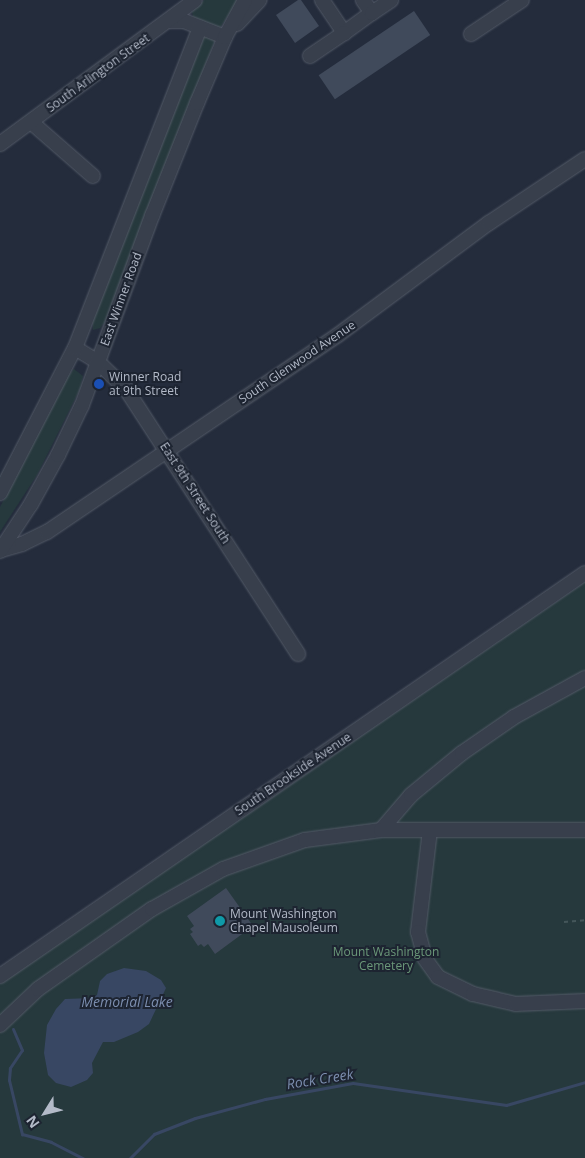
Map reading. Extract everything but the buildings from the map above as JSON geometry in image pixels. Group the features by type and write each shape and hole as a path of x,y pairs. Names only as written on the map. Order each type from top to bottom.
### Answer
{"street":[{"name":"South Arlington Street","path":"0,144 195,0"},
{"name":"East Winner Road","path":"0,550 58,456 82,405 152,216 225,37 245,0"},
{"name":"East Winner Road","path":"225,37 259,0"},
{"path":"322,0 344,33"},
{"path":"363,0 372,13"},
{"path":"310,56 392,0"},
{"path":"471,34 522,0"},
{"path":"168,21 184,21 225,37"},
{"name":"East Winner Road","path":"0,493 74,348 200,27"},
{"path":"31,122 93,176"},
{"name":"South Glenwood Avenue","path":"0,550 22,544 47,532 338,335 488,223 585,159"},
{"name":"East 9th Street South","path":"74,348 98,362 126,389 298,654"},
{"name":"South Brookside Avenue","path":"0,976 585,573"},
{"path":"380,830 411,795 462,753 514,717 585,678"},
{"path":"0,1025 38,989 143,915 223,870 305,840 380,830 585,830"},
{"path":"430,830 418,932 425,959 438,977 473,994 516,1004 585,1001"}],"path":[{"path":"564,922 585,920"}],"green space":[{"path":"204,0 239,0 219,29 195,20 192,12"},
{"path":"205,35 215,40 105,322 100,328 93,330 92,320 168,123"},
{"path":"74,369 83,376 80,389 37,475 0,532 0,507 67,377"},
{"name":"Mount Washington Cemetery","path":"585,582 585,1158 0,1158 0,984"}],"water":[{"name":"Memorial Lake","path":"124,968 146,971 161,980 166,988 149,1024 138,1032 114,1042 103,1042 92,1063 93,1073 87,1080 71,1087 56,1083 48,1075 44,1053 47,1025 56,1009 65,999 92,998 97,995 100,981 107,974"}],"waterway":[{"path":"13,1029 22,1050 10,1068 9,1080 22,1134 51,1142 83,1158"},
{"name":"Rock Creek","path":"130,1158 154,1134 195,1118 265,1099 353,1083 506,1105 585,1082"}],"place":[{"name":"Winner Road at 9th Street","path":"99,384"},
{"name":"Mount Washington Chapel Mausoleum","path":"220,921"}]}
